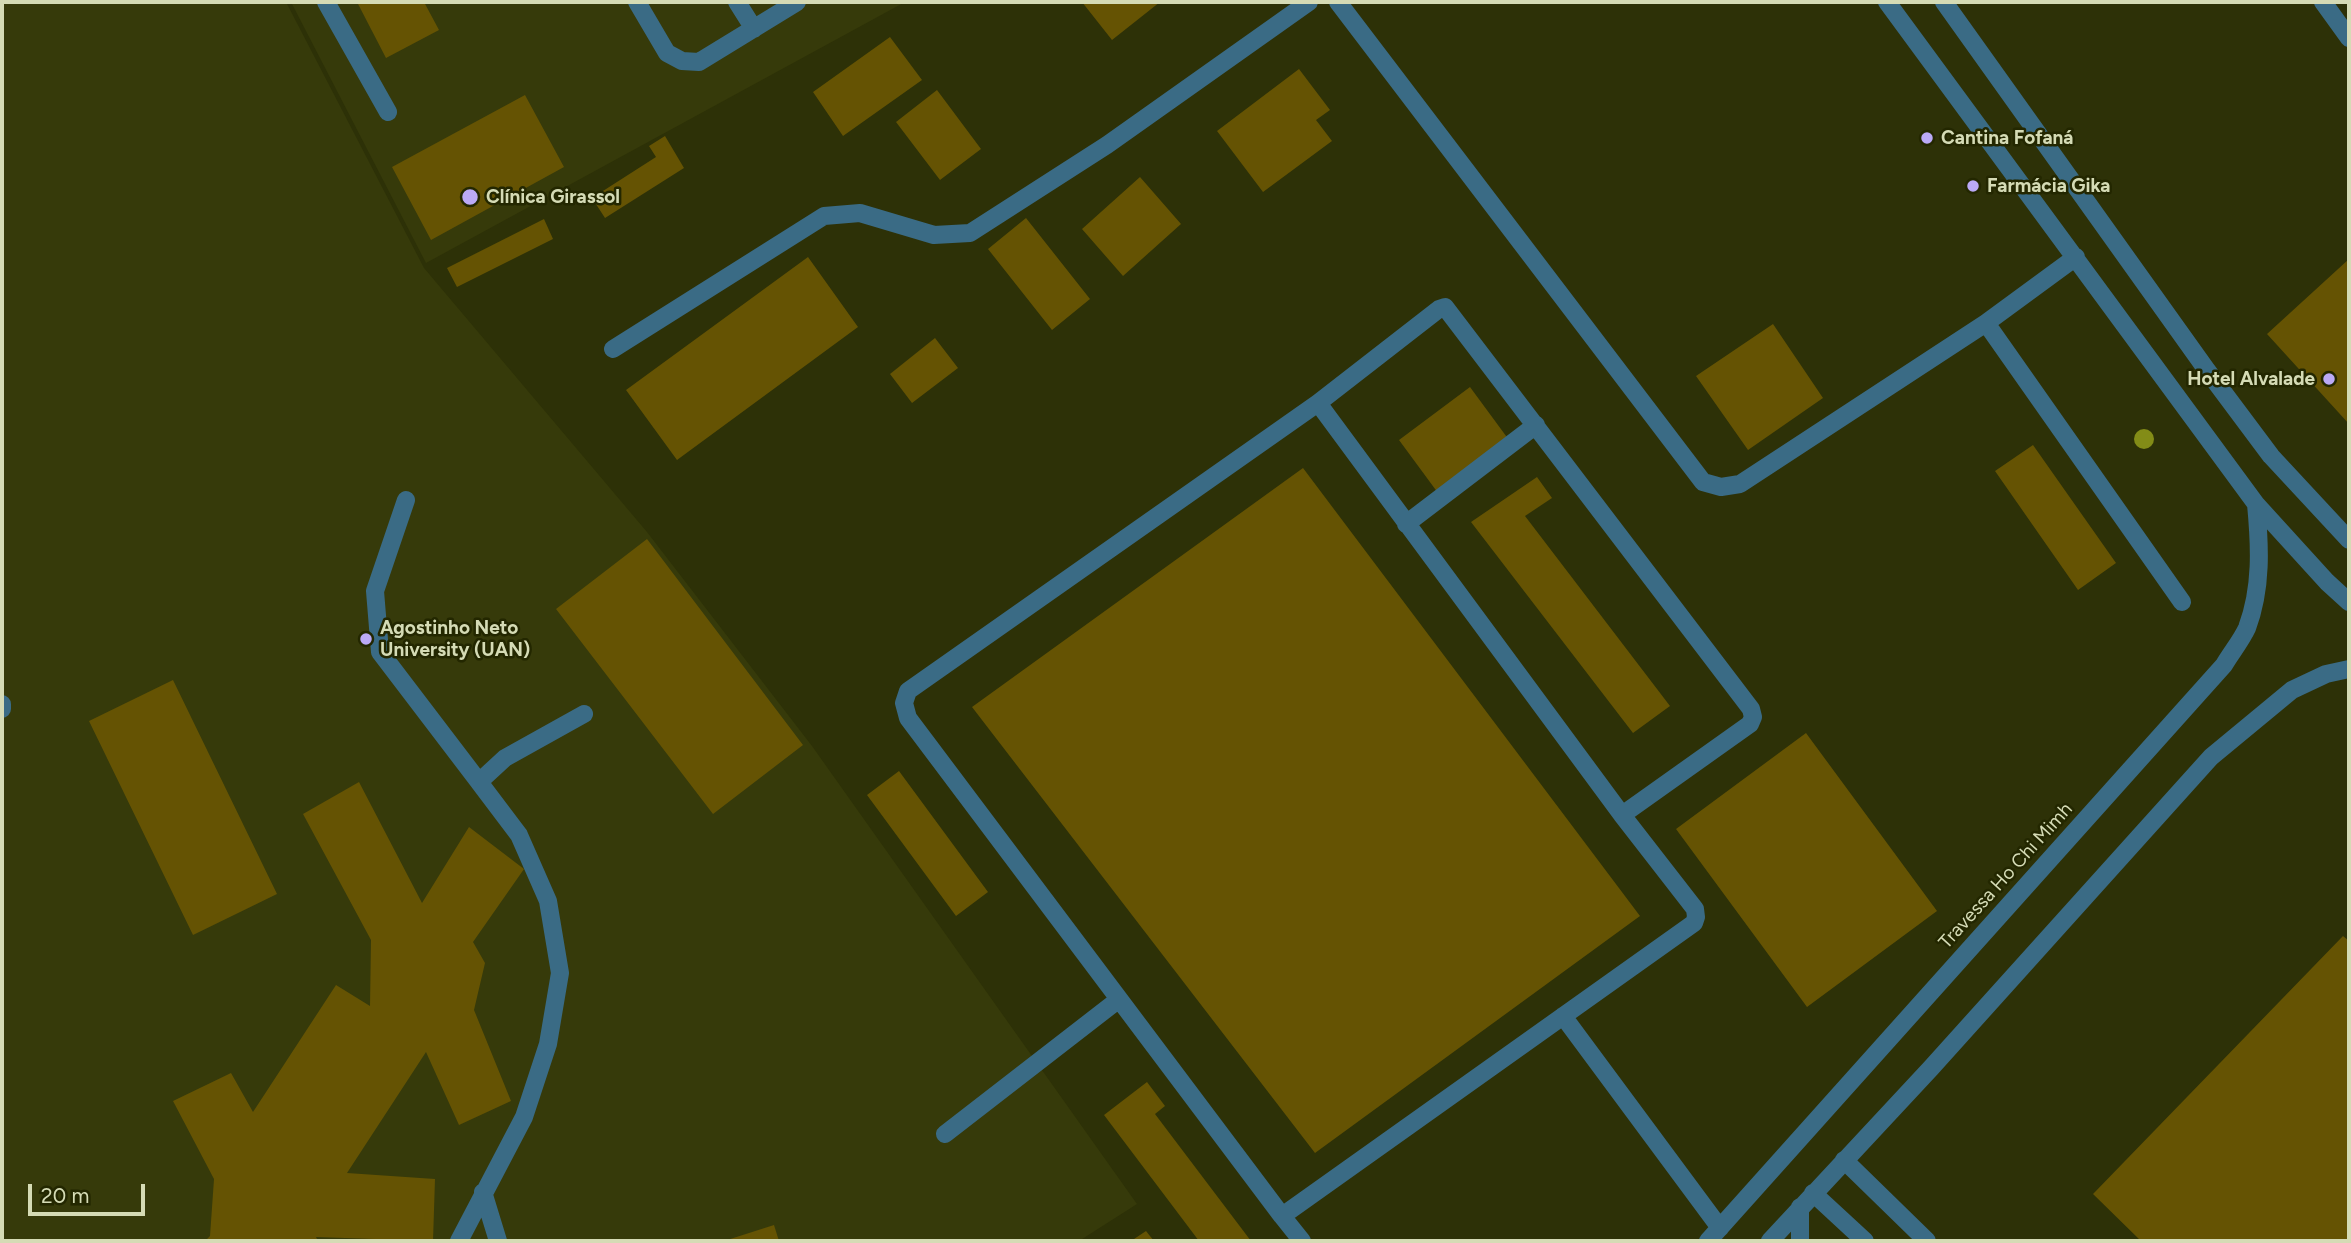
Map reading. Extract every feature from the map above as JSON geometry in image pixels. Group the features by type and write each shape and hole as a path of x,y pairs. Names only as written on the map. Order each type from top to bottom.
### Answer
{"street":[{"path":"326,2 388,112"},
{"path":"637,2 667,53 681,61 699,62 797,2"},
{"path":"737,2 754,29"},
{"path":"613,349 824,216 860,213 933,235 970,233 1107,145 1309,2"},
{"path":"1338,2 1703,482 1721,487 1740,484 1986,323 2076,257"},
{"path":"1888,2 2256,504 2327,582 2349,602"},
{"path":"1944,2 2271,456 2349,540"},
{"path":"2323,2 2349,38"},
{"path":"1302,1241 908,718 904,704 908,691 1318,403 1445,307 1751,709 1753,717 1750,724 1622,815"},
{"path":"1986,323 2182,602"},
{"path":"1282,1216 1694,923 1696,916 1695,909 1622,815 1318,403"},
{"path":"1406,524 1536,425"},
{"path":"406,500 375,591 380,652 519,835 548,901 560,973 548,1044 524,1117 459,1241"},
{"name":"Travessa Ho Chi Mimh","path":"1714,1235 2224,665 2246,630 2255,598 2260,548 2256,504"},
{"path":"1770,1241 1931,1068 2211,757 2292,690 2326,674 2349,669"},
{"path":"2,704 2,709"},
{"path":"479,782 505,758 584,714"},
{"path":"945,1134 1118,1000"},
{"path":"1563,1016 1714,1235"},
{"path":"1844,1160 1927,1241"},
{"path":"484,1192 498,1241"},
{"path":"1813,1194 1865,1241"},
{"path":"1800,1207 1800,1241"}],"shaded area":[{"name":"Agostinho Neto University (UAN)","path":"2,2 286,2 424,268 647,532 812,746 1137,1204 1079,1241 2,1241"},
{"name":"Clínica Girassol","path":"291,2 905,2 426,263"}],"building":[{"path":"357,2 424,2 439,30 386,58"},
{"path":"1082,2 1160,2 1112,40"},
{"path":"890,37 922,80 843,136 813,92"},
{"path":"1299,69 1330,110 1316,120 1332,141 1263,192 1217,131"},
{"path":"937,90 981,149 940,180 896,122"},
{"path":"525,95 564,167 431,240 392,167"},
{"path":"665,136 684,168 605,218 592,198 656,157 649,146"},
{"path":"1140,177 1181,224 1123,276 1082,229"},
{"path":"1026,218 1090,299 1052,330 988,249"},
{"path":"544,219 553,239 457,287 447,268"},
{"path":"808,257 858,327 677,460 626,390"},
{"name":"Hotel Alvalade","path":"2349,259 2349,424 2267,334"},
{"path":"1773,324 1823,398 1748,450 1696,376"},
{"path":"935,338 958,368 912,403 890,374"},
{"path":"1470,387 1509,440 1438,493 1399,440"},
{"path":"2033,445 2116,563 2078,590 1995,471"},
{"path":"1303,468 1640,916 1315,1153 972,707"},
{"path":"1537,477 1552,498 1525,516 1670,706 1633,733 1471,522"},
{"path":"647,539 803,745 713,814 556,609"},
{"path":"173,680 277,894 193,935 89,721"},
{"path":"1806,733 1937,911 1807,1007 1676,829"},
{"path":"899,771 988,892 956,916 867,795"},
{"path":"359,782 422,903 469,827 524,869 473,942 485,963 474,1010 511,1101 459,1125 426,1052 347,1173 435,1179 433,1241 316,1237 318,1241 205,1241 210,1236 214,1179 173,1101 231,1073 253,1112 336,985 370,1006 371,940 303,814"},
{"path":"2343,936 2349,941 2349,1241 2141,1241 2093,1194"},
{"path":"1147,1082 1165,1106 1155,1114 1251,1241 1199,1241 1104,1115"},
{"path":"774,1225 779,1241 724,1241"},
{"path":"1146,1231 1154,1241 1131,1241"}],"place":[{"name":"Cantina Fofaná","path":"1927,138"},
{"name":"Farmácia Gika","path":"1973,186"},
{"name":"Clínica Girassol","path":"470,197"},
{"name":"Hotel Alvalade","path":"2329,379"},
{"name":"Agostinho Neto University (UAN)","path":"366,639"}]}
